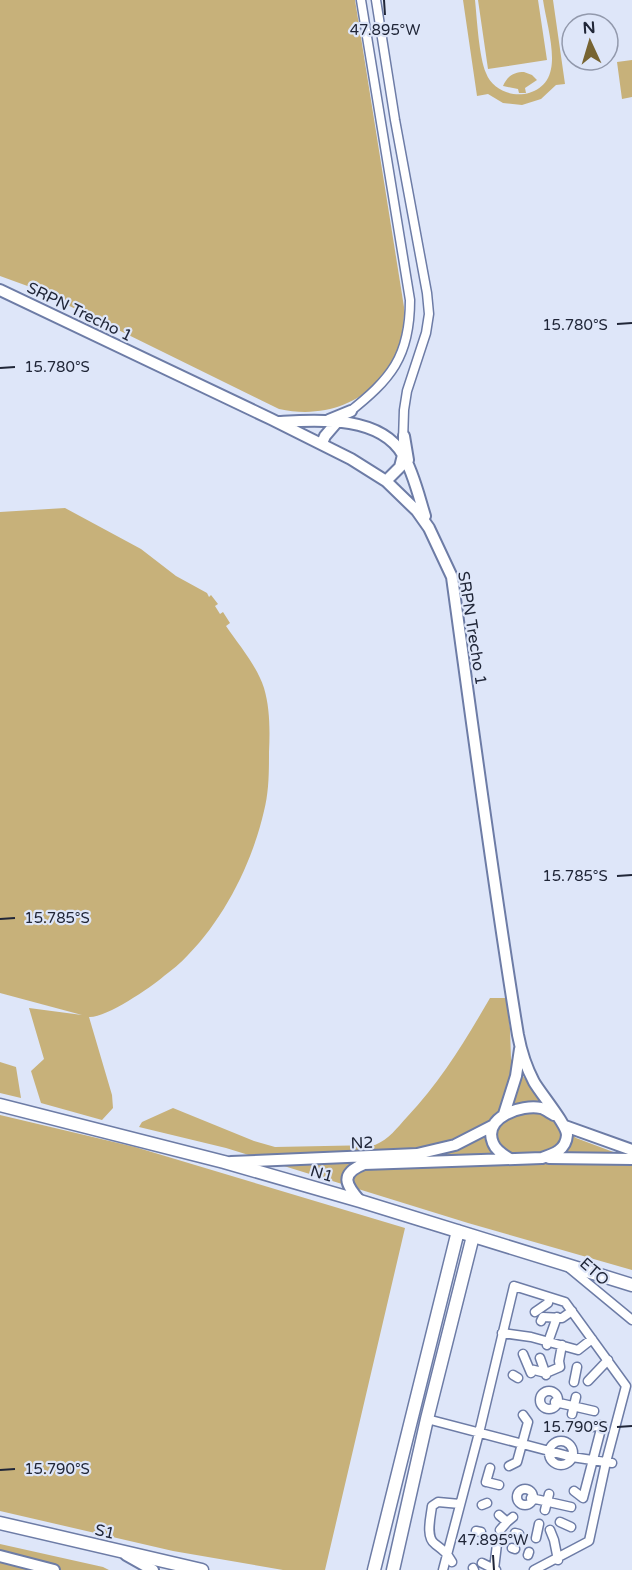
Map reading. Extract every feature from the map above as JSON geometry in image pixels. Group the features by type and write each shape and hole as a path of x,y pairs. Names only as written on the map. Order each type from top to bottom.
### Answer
{"highway":[{"name":"N1","path":"0,1105 224,1162 360,1201 632,1285"},
{"path":"374,1570 458,1231"},
{"path":"393,1570 474,1236"},
{"name":"S1","path":"0,1523 202,1570"}],"main road":[{"name":"SRPN Trecho 1","path":"0,290 322,443 351,459 386,482 417,511 429,528 452,577 520,1049 544,1100 557,1116"},
{"path":"320,422 351,411"},
{"path":"278,422 337,422 371,428 392,441 403,454 429,528"},
{"path":"322,443 337,422"},
{"path":"404,436 410,472"},
{"path":"386,482 400,467 403,454"},
{"name":"SRPN Trecho 1","path":"504,1114 516,1076 520,1049"},
{"path":"542,1158 560,1150 567,1135 565,1126 557,1116 541,1108 526,1108 504,1114 494,1125 492,1143 498,1151 511,1159 632,1159"},
{"name":"N2","path":"224,1162 417,1154 455,1145 494,1125"},
{"path":"565,1126 632,1150"},
{"name":"N2","path":"360,1201 350,1190 347,1182 348,1174 354,1168 364,1164 511,1159"},
{"path":"121,1552 153,1570"},
{"path":"0,1557 54,1570"}],"street":[{"path":"337,422 366,400 383,383 399,360 408,339 410,319 410,300 361,0"},
{"path":"376,0 392,101"},
{"path":"371,60 378,66 384,66 387,62"},
{"path":"374,83 379,79 387,79 429,314 425,340 410,383 404,410 403,454"},
{"name":"ETO","path":"567,1266 632,1320"},
{"path":"443,1570 479,1433 485,1422 502,1333 514,1286 549,1300 565,1302 569,1313 582,1322 626,1386 589,1541 534,1570"},
{"path":"534,1312 549,1300"},
{"path":"547,1343 557,1319 549,1300"},
{"path":"541,1320 543,1317 562,1318 569,1313"},
{"path":"502,1333 529,1335 561,1348 578,1350 592,1339"},
{"path":"524,1354 531,1371 546,1374 560,1367 558,1362 561,1348"},
{"path":"594,1376 604,1355"},
{"path":"540,1358 546,1374"},
{"path":"574,1382 577,1367"},
{"path":"622,1381 628,1373"},
{"path":"554,1390 559,1398 557,1402 555,1408 548,1412 541,1406 539,1398 547,1391 554,1390"},
{"path":"573,1410 576,1397"},
{"path":"557,1402 573,1410 594,1412"},
{"path":"428,1419 572,1457 609,1463"},
{"path":"516,1465 528,1421"},
{"path":"574,1491 583,1498 602,1425 591,1428"},
{"path":"558,1465 564,1442"},
{"path":"564,1442 570,1447 572,1457 567,1464 558,1465 550,1459 549,1450 552,1444 564,1442"},
{"path":"472,1478 476,1463"},
{"path":"490,1467 486,1482 499,1485"},
{"path":"528,1504 533,1492 522,1490 516,1498 518,1501 528,1504 547,1502 571,1507"},
{"path":"452,1562 447,1553 431,1540 429,1530 432,1506 438,1502 460,1503"},
{"path":"499,1515 510,1520 500,1530"},
{"path":"560,1522 571,1527"},
{"path":"536,1539 539,1524"},
{"path":"550,1530 557,1559"},
{"path":"482,1563 495,1569 497,1545"}],"shaded area":[{"path":"0,0 355,0 404,307 402,333 395,355 384,375 368,391 328,410 304,412 279,409 33,288 0,276"},
{"path":"463,0 475,0 482,58 486,73 492,83 510,93 520,94 540,88 547,80 551,69 551,44 543,0 553,0 560,49 560,72 563,72 565,84 556,85 541,99 522,105 503,103 488,94 477,96"},
{"path":"478,0 538,0 547,60 488,69"},
{"path":"632,60 632,97 622,99 618,72 620,62"},
{"path":"524,72 537,80 525,88 526,93 519,93 518,89 503,86 511,75"},
{"path":"65,508 141,549 176,576 207,593 209,597 211,595 218,604 215,606 220,614 223,612 230,623 226,626 261,680 269,720 268,782 264,811 252,850 225,906 201,940 173,969 128,1001 106,1013 89,1017 112,1095 113,1108 102,1120 41,1103 31,1071 44,1059 29,1008 82,1015 0,993 0,512"},
{"path":"490,998 506,998 511,1059 546,1109 576,1138 632,1159 632,1270 468,1223 226,1148 139,1127 142,1122 173,1108 254,1141 275,1147 375,1145 392,1133 442,1075"},
{"path":"0,1062 16,1067 21,1098 0,1093"},
{"path":"0,1115 135,1147 405,1228 325,1570 283,1570 173,1551 0,1511"},
{"path":"0,1544 103,1567 109,1570 0,1570"}]}
